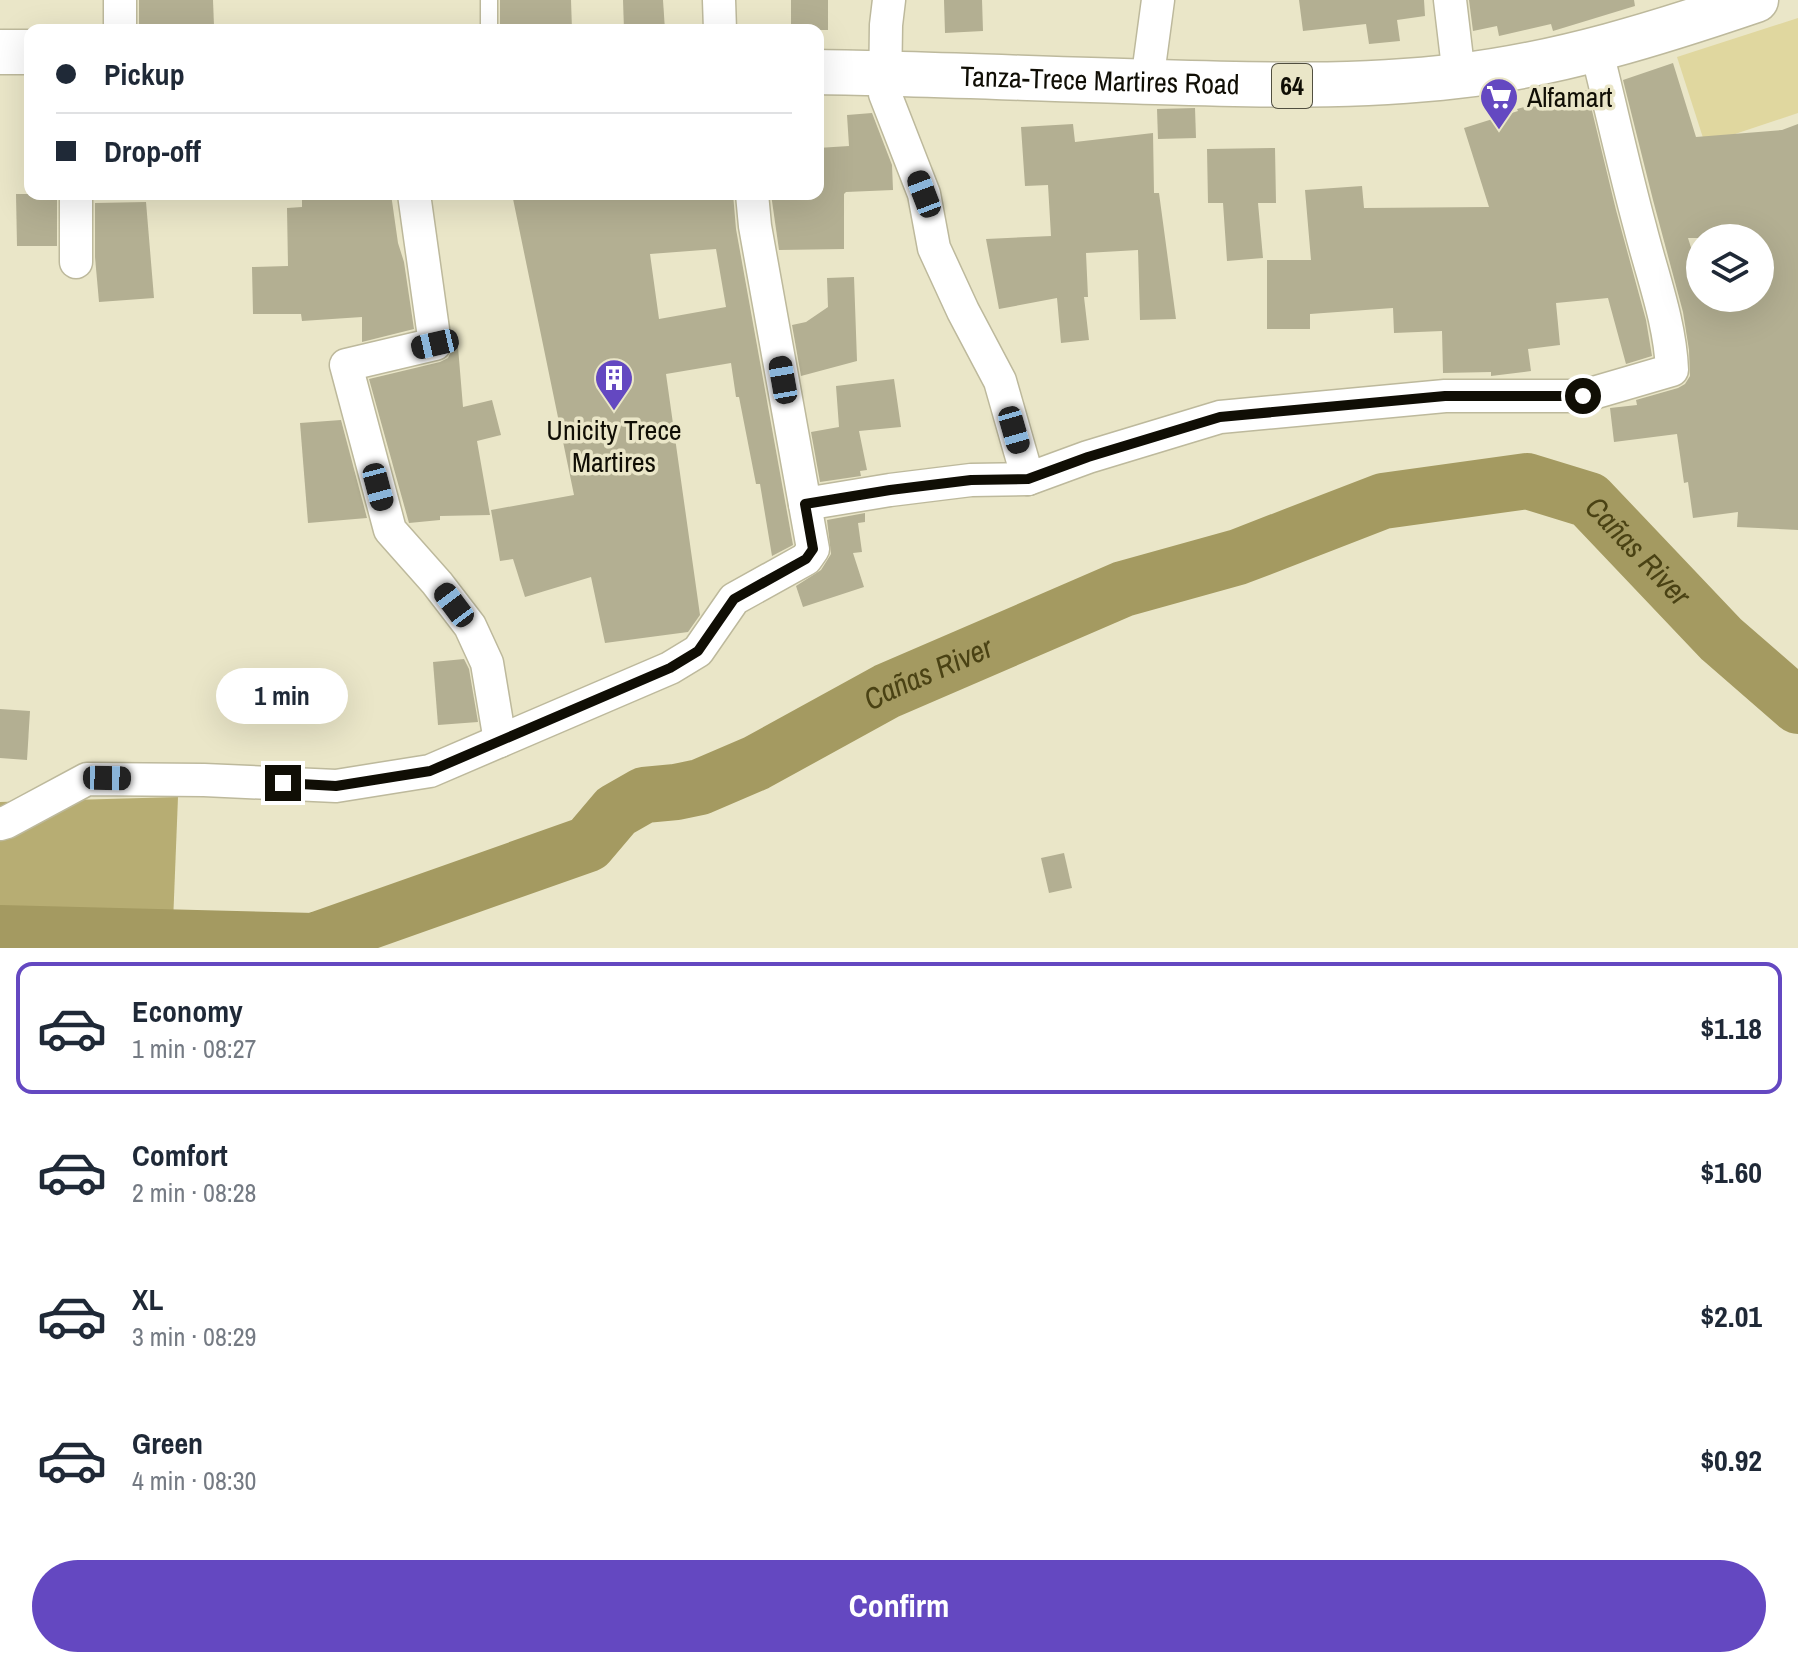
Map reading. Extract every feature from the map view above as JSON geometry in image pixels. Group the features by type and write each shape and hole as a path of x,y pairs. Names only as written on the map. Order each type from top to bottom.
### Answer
{"main road":[{"name":"Tanza-Trece Martires Road","path":"824,72 1312,86 1404,82 1543,62 1657,32 1756,0"},
{"path":"0,52 24,52"}],"street":[{"path":"120,0 120,24"},
{"path":"719,0 720,24"},
{"path":"889,0 885,94 924,194 934,248 1000,381 1028,479"},
{"path":"1147,82 1158,0"},
{"path":"1450,0 1459,76"},
{"path":"805,504 971,480 1028,479 1088,457 1220,417 1445,396 1583,396 1672,370 1671,345 1661,300 1596,48"},
{"path":"76,200 76,262"},
{"path":"415,200 435,344 346,365 390,530 470,626 487,663 500,741"},
{"path":"0,824 87,779 336,786 430,771 670,668 698,651 734,599 806,559 813,549 753,200"}],"lane":[{"path":"489,0 489,24"}],"shaded area":[{"path":"1798,18 1798,113 1705,144 1677,57"},
{"path":"178,797 172,948 0,948 0,802"}],"building":[{"path":"139,0 213,0 214,24 139,24"},
{"path":"500,0 571,0 572,24 500,24"},
{"path":"623,0 663,0 665,24 624,24"},
{"path":"791,0 828,0 828,30 824,30 824,24 791,24"},
{"path":"944,0 982,0 983,31 945,33"},
{"path":"1299,0 1424,0 1425,16 1397,20 1400,41 1369,44 1366,24 1303,31"},
{"path":"1469,0 1634,0 1635,6 1553,31 1551,24 1499,36 1497,26 1473,31"},
{"path":"1673,63 1696,137 1782,130 1798,124 1798,530 1737,527 1738,512 1693,518 1677,434 1614,442 1610,408 1637,405 1636,400 1678,388 1690,376 1683,312 1623,80"},
{"path":"1587,90 1646,320 1652,356 1626,364 1608,298 1556,303 1560,345 1528,349 1531,371 1491,376 1491,372 1443,373 1442,331 1394,333 1393,308 1310,314 1310,329 1267,329 1267,260 1311,260 1305,190 1362,186 1364,208 1489,207 1464,128 1517,109"},
{"path":"1195,108 1196,138 1158,139 1157,109"},
{"path":"872,113 892,165 893,190 844,194 844,249 779,250 772,200 824,200 824,148 849,146 847,115"},
{"path":"1073,124 1075,142 1153,133 1154,193 1159,193 1176,319 1140,320 1138,250 1086,253 1088,297 1084,297 1089,340 1061,343 1057,298 999,309 986,239 1051,236 1048,185 1025,186 1021,127"},
{"path":"1275,148 1276,203 1258,203 1263,258 1227,261 1223,203 1208,203 1207,149"},
{"path":"16,194 24,194 24,200 57,200 57,246 17,246"},
{"path":"302,200 392,200 414,329 362,342 362,317 302,321 301,314 253,314 252,267 288,266 287,208 302,207"},
{"name":"Unicity Trece Martires","path":"513,200 734,200 736,229 793,545 772,556 760,484 756,484 731,363 666,374 700,615 688,632 605,643 591,577 525,597 513,559 500,561 491,510 574,495","holes":["716,249 726,307 659,319 650,254"]},
{"path":"146,202 154,298 99,302 95,203"},
{"path":"854,277 857,361 801,376 792,325 806,322 828,307 827,278"},
{"path":"453,347 458,347 463,407 492,400 501,435 477,441 490,515 440,516 440,520 409,523 369,379 440,362 448,358"},
{"path":"894,379 901,427 859,431 867,470 860,471 861,476 820,482 811,432 839,427 836,386"},
{"path":"341,420 367,518 308,523 300,423"},
{"path":"865,513 865,522 858,523 862,552 853,553 864,587 803,607 796,586 821,570 831,554 827,520"},
{"path":"464,659 469,669 478,722 438,725 433,662"},
{"path":"0,709 30,711 27,760 0,758"},
{"path":"1064,853 1072,888 1049,893 1041,858"}],"waterway":[{"name":"Cañas River","path":"0,933 314,941 588,844 616,811 644,795 700,787 756,763 887,691 1123,589 1238,557 1383,501 1527,481 1589,500 1721,639 1798,706"}],"place":[{"name":"Alfamart","path":"1499,131"},
{"name":"Unicity Trece Martires","path":"614,412"}],"route":[{"path":"283,783 336,786 430,771 670,668 698,651 734,599 806,559 813,549 805,504 971,480 1028,479 1088,457 1220,417 1445,396 1583,396"}]}
